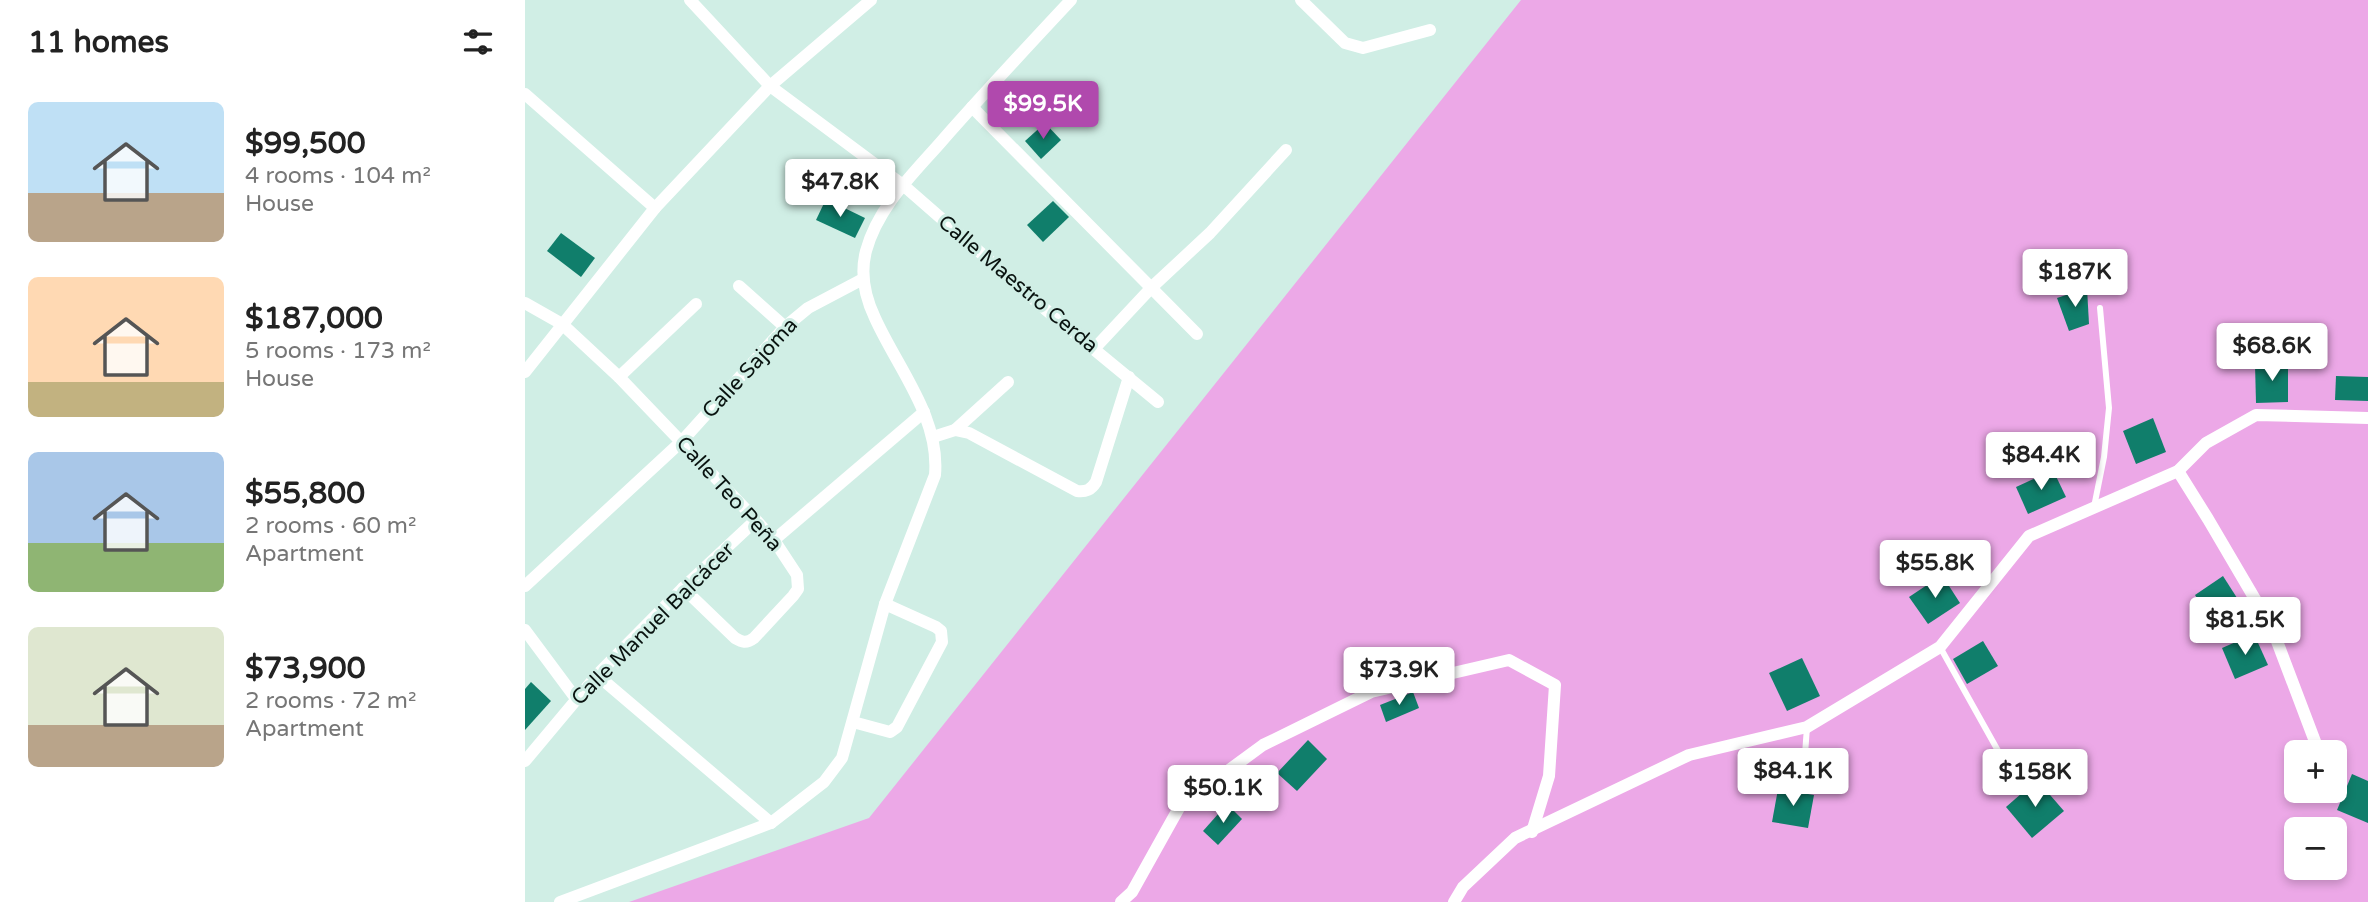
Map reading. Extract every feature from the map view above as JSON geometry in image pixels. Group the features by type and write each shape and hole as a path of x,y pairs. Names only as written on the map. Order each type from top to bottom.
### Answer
{"street":[{"name":"Calle Maestro Cerda","path":"690,0 770,86 904,185 1045,309 1158,402"},
{"path":"525,372 655,208 770,86 871,0"},
{"path":"560,902 771,823 824,782 842,758 885,604 935,475 937,455 924,412 867,299 863,279 866,252 884,209 972,107 1071,0"},
{"path":"1307,2 1345,43 1354,47 1363,48 1430,30"},
{"path":"525,94 655,208"},
{"path":"972,107 1197,334"},
{"path":"1094,349 1151,287 1210,233 1286,150"},
{"name":"Calle Sajoma","path":"525,586 682,441 785,327 808,308 863,279"},
{"path":"740,286 785,327"},
{"name":"Calle Teo Peña","path":"525,303 562,324 682,441 773,540 797,575 798,589 749,642 743,642 735,638 683,588"},
{"path":"619,377 696,304"},
{"path":"955,430 981,438 1077,491 1085,492 1096,482 1129,377"},
{"path":"933,437 955,430 1008,382"},
{"path":"773,540 924,412"},
{"path":"1454,902 1463,887 1515,838 1689,755 1807,727 1940,647 2029,536 2178,471 2206,443 2256,415 2368,418"},
{"path":"2178,471 2272,628 2314,740"},
{"name":"Calle Manuel Balcácer","path":"525,761 597,675 683,588 757,520"},
{"path":"853,722 884,732 890,732 897,727 941,642 941,631 936,627 885,604"},
{"path":"525,630 577,700"},
{"path":"1121,902 1132,892 1180,806 1263,745 1371,692 1509,660 1555,685 1549,776 1532,832"},
{"path":"597,675 771,823"}],"lane":[{"path":"2094,507 2104,457 2109,408 2100,308"},
{"path":"1940,647 2006,765"},
{"path":"1803,782 1807,727"}],"shaded area":[{"path":"1521,0 2368,0 2368,902 629,902 869,818"}],"building":[{"path":"1045,123 1061,140 1041,159 1025,141"},
{"path":"826,199 865,218 855,238 816,220"},
{"path":"1053,201 1069,217 1043,242 1027,225"},
{"path":"561,233 595,258 581,277 547,251"},
{"path":"2087,288 2089,324 2069,331 2057,298"},
{"path":"2288,363 2288,402 2256,403 2255,364"},
{"path":"2336,376 2368,377 2368,401 2335,400"},
{"path":"2153,418 2166,452 2136,464 2123,431"},
{"path":"2053,470 2066,497 2028,514 2016,487"},
{"path":"1942,575 1960,603 1928,624 1909,597"},
{"path":"2223,576 2246,612 2218,631 2195,595"},
{"path":"2254,634 2268,665 2235,679 2222,648"},
{"path":"1983,641 1998,666 1967,684 1953,659"},
{"path":"1802,658 1820,696 1787,711 1769,673"},
{"path":"531,682 551,701 525,730 525,689"},
{"path":"1413,692 1419,708 1386,722 1380,705"},
{"path":"1308,740 1327,759 1297,791 1277,773"},
{"path":"2352,774 2368,781 2368,823 2337,810 2340,803 2347,803 2347,786"},
{"path":"2037,780 2064,811 2032,838 2006,807"},
{"path":"1778,789 1814,795 1808,828 1772,822"},
{"path":"1227,804 1242,819 1218,845 1203,831"}]}
